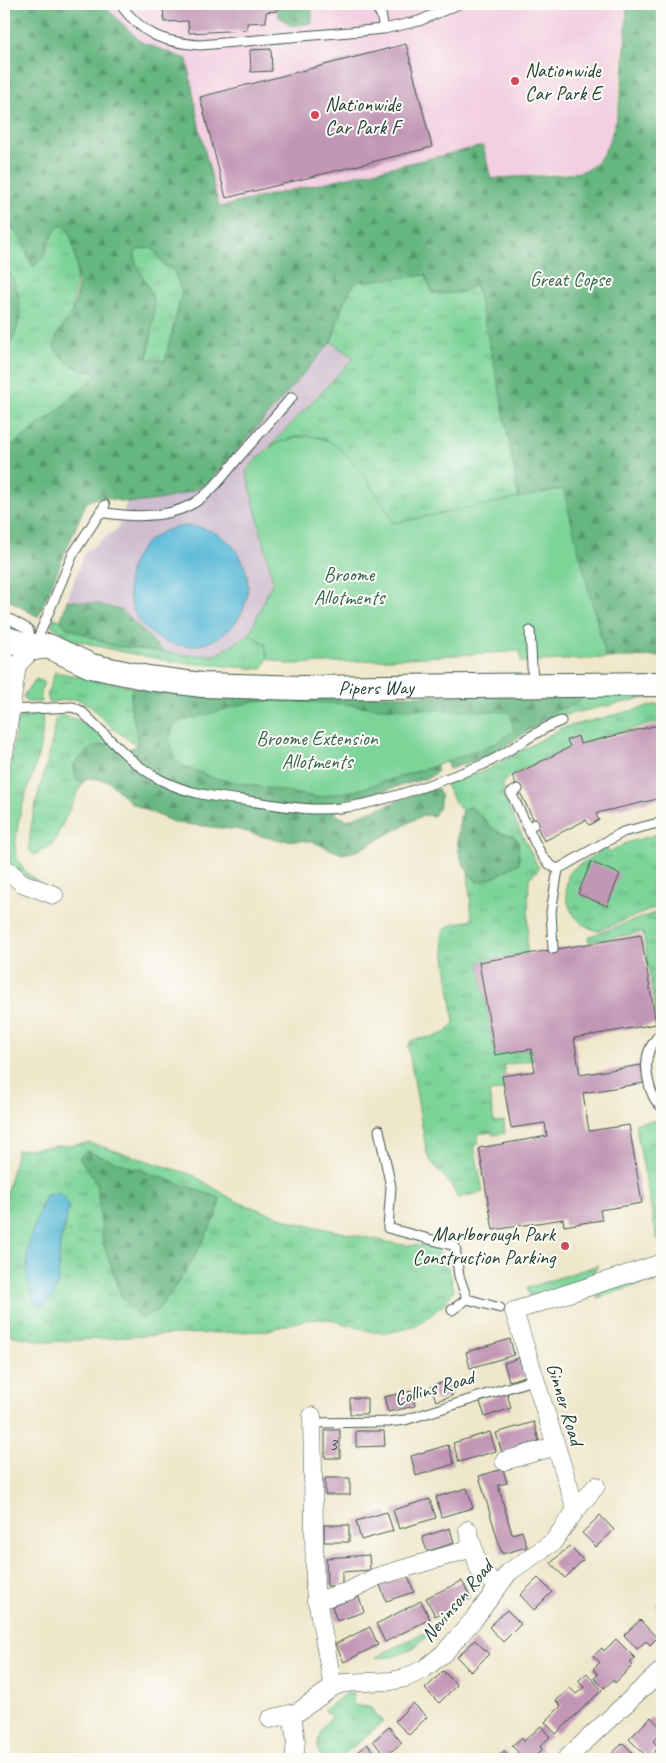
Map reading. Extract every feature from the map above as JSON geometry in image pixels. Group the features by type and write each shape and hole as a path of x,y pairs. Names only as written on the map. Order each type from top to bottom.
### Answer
{"main road":[{"name":"Pipers Way","path":"4,638 34,648 43,659 49,661 80,667 92,666 161,680 218,686 312,688 662,684"}],"street":[{"path":"4,754 18,665 34,648"},
{"path":"4,868 22,883 54,894"},
{"path":"507,1310 662,1263"},
{"name":"Ginner Road","path":"507,1310 536,1379 576,1510"},
{"name":"Collins Road","path":"312,1419 316,1601 332,1686"},
{"path":"504,1461 556,1446"},
{"name":"Nevinson Road","path":"270,1719 292,1714 304,1708 332,1686 352,1682 391,1681 415,1674 443,1654 475,1618 509,1572 554,1542 576,1510 596,1486"},
{"path":"468,1530 479,1569 498,1586"},
{"path":"316,1601 350,1592 376,1576 473,1548"},
{"path":"566,1759 662,1670"},
{"path":"292,1714 296,1741 294,1759"}],"lane":[{"path":"120,4 132,20 145,31 176,43 216,45 384,29 419,21 459,4"},
{"path":"373,4 381,14 384,29"},
{"path":"34,648 73,554 103,509 121,516 140,515 179,509 192,504 216,484 292,397"},
{"name":"Pipers Way","path":"4,616 28,629 34,648"},
{"path":"530,630 533,685"},
{"path":"12,704 73,707 81,711 140,766 161,780 176,787 216,797 320,809 356,806 480,766 505,754 543,729 561,721"},
{"path":"518,789 511,793 531,826 543,857 552,867 558,869 623,832 662,822"},
{"path":"553,949 551,912 558,869"},
{"path":"662,1032 655,1039 648,1053 647,1067 654,1098 662,1107"},
{"path":"379,1130 391,1187 388,1228 455,1246 459,1276 467,1299"},
{"path":"467,1299 507,1310"},
{"path":"452,1310 467,1299"},
{"name":"Collins Road","path":"312,1419 388,1422 405,1420 536,1379"}],"shaded area":[{"path":"4,4 628,4 614,129 606,148 597,162 584,171 490,179 483,146 218,207 215,196"},
{"path":"331,342 354,358 246,471 273,582 249,635 216,655 187,655 164,652 99,604 67,600 85,552 117,529 127,502 173,497 209,482"}],"green space":[{"name":"Great Copse","path":"4,4 102,4 141,42 187,59 200,131 219,207 483,146 491,179 562,175 583,171 597,162 607,146 615,125 620,100 625,50 627,11 622,4 662,4 662,656 606,658 563,489 519,498 500,390 476,285 459,293 432,293 426,275 357,282 347,295 331,342 209,482 181,495 147,502 127,502 96,498 86,503 38,617 4,597 4,446 13,445 57,411 100,372 85,370 69,364 54,348 58,334 71,314 77,293 77,270 67,226 59,226 42,258 33,267 25,246 4,215","holes":["153,248 165,266 173,269 182,292 165,361 148,359 154,307 149,288 137,264 135,253 139,249"]},
{"path":"277,4 312,4 312,23 291,26 278,16"},
{"path":"4,215 25,246 29,260 46,252 51,234 59,226 67,226 78,262 72,312 83,371 100,372 57,411 13,445 4,446 4,348 11,343 10,275 4,277"},
{"path":"153,248 165,266 173,269 182,292 165,361 148,359 154,307 149,288 135,258 135,253 139,249"},
{"path":"10,274 18,292 20,313 15,333 11,341 4,348 4,277"},
{"path":"426,275 433,293 459,293 476,285 500,390 519,498 393,523 363,475 342,451 331,443 316,436 302,436 270,446 354,358 331,342 344,302 357,281"},
{"name":"Broome Allotments","path":"310,436 331,443 345,453 369,483 394,523 563,489 606,658 521,662 520,651 326,663 288,664 268,658 265,643 249,635 273,581 246,471 267,450 280,442"},
{"path":"67,600 99,604 123,611 164,652 114,646 66,627 61,620"},
{"path":"54,618 61,620 66,627 114,646 187,655 216,655 249,635 265,643 268,658 262,669 175,662 118,651 71,639 51,625"},
{"path":"55,672 133,687 131,708 137,745 113,729 89,705 77,699 49,702 47,694"},
{"path":"36,679 44,682 40,694 42,702 27,702 23,696"},
{"path":"133,687 158,692 209,696 579,695 581,700 574,705 556,710 492,755 449,769 446,762 498,742 376,708 333,703 255,701 176,723 184,766 214,778 316,797 357,790 437,765 437,772 430,777 374,794 347,799 335,814 347,820 424,791 438,789 441,800 434,816 423,815 357,851 342,854 311,841 276,840 240,830 175,823 131,803 108,781 90,778 83,782 76,780 73,765 85,753 96,746 107,745 123,753 137,745 131,708"},
{"path":"662,694 542,720 556,710 574,705 579,695"},
{"name":"Broome Extension Allotments","path":"255,701 333,703 376,708 510,712 514,730 498,742 446,762 357,790 316,797 214,778 176,761 169,738 176,723"},
{"path":"662,703 662,722 622,731 564,751 508,777 503,783 503,796 539,869 529,878 527,954 479,962 495,1055 531,1049 533,1060 504,1065 505,1090 489,1092 494,1122 504,1121 505,1133 493,1135 492,1132 477,1134 479,1144 474,1145 483,1192 457,1198 451,1186 434,1166 427,1154 408,1046 412,1040 442,1034 454,1022 442,934 451,925 472,920 468,873 477,882 519,863 518,841 491,828 482,816 470,807 462,809 458,807 445,784 487,770 562,728"},
{"path":"42,714 41,744 20,816 15,847 17,857 23,868 40,883 28,878 13,867 6,857 3,839 17,721 21,717"},
{"path":"59,716 80,721 110,744 76,780 83,782 52,846 34,855 29,849 33,816 53,736 55,720"},
{"path":"470,807 489,825 499,832 514,836 518,841 519,863 495,877 477,882 469,874 458,849 458,830 462,809"},
{"path":"662,833 662,842 650,891 662,894 662,905 598,931 580,922 570,908 567,899 566,890 570,871 605,848 609,852 626,843"},
{"path":"660,911 662,912 662,1021 657,1022 643,932 589,942 588,937"},
{"path":"661,1120 662,1238 657,1239 635,1123"},
{"path":"90,1143 193,1175 235,1201 297,1223 403,1245 432,1246 441,1254 449,1270 454,1290 444,1304 421,1323 390,1332 373,1332 328,1319 305,1320 265,1331 48,1342 4,1334 4,1204 17,1150","holes":["97,1183 216,1216 188,1268 158,1310 122,1298 103,1243","56,1193 66,1224 60,1242 58,1280 55,1295 44,1306 38,1214 45,1196"]},
{"path":"86,1151 220,1198 216,1216 188,1268 158,1310 140,1318 122,1298 103,1243 97,1183 79,1158"},
{"path":"598,1265 593,1272 578,1283 530,1298 527,1288"},
{"path":"662,1270 662,1277 598,1298 596,1292"},
{"path":"431,1629 427,1636 415,1647 399,1655 383,1658 376,1657"},
{"path":"347,1693 353,1693 353,1705 370,1707 383,1722 338,1759 322,1759 318,1748 319,1737 331,1717 324,1710"}],"water":[{"path":"188,526 211,530 231,543 244,563 248,586 244,609 231,629 211,642 188,646 165,642 145,629 132,609 128,586 132,563 145,543 165,530"},
{"path":"56,1193 64,1196 69,1207 60,1242 58,1280 55,1295 44,1306 35,1304 30,1289 27,1276 28,1249 35,1223 46,1196"}],"building":[{"path":"163,4 277,4 277,11 266,12 266,22 247,23 247,30 189,33 188,21 164,22"},
{"name":"Nationwide Car Park F","path":"406,44 432,147 226,198 200,97"},
{"path":"271,49 272,71 251,72 250,50"},
{"path":"662,724 662,798 601,812 596,814 599,820 592,824 589,825 586,820 544,841 512,776 570,747 567,740 578,736 580,744"},
{"path":"591,862 620,874 607,906 578,894"},
{"path":"641,935 656,1024 574,1038 580,1075 641,1065 644,1083 583,1093 589,1131 629,1125 642,1203 600,1210 602,1220 564,1226 563,1219 493,1230 479,1148 547,1136 545,1123 511,1128 502,1076 535,1071 531,1049 495,1055 479,962"},
{"path":"510,1339 514,1355 470,1368 466,1352"},
{"path":"519,1358 525,1376 509,1381 504,1363"},
{"path":"447,1381 452,1396 436,1401 431,1386"},
{"path":"412,1391 415,1406 388,1412 384,1397"},
{"path":"507,1393 511,1408 485,1417 480,1402"},
{"path":"350,1398 367,1398 367,1414 350,1414"},
{"path":"534,1422 539,1441 502,1453 496,1433"},
{"path":"325,1430 340,1430 340,1458 325,1458"},
{"path":"356,1431 384,1431 385,1446 356,1447"},
{"path":"490,1432 496,1451 459,1462 453,1443"},
{"path":"448,1445 454,1464 416,1476 411,1456"},
{"path":"503,1469 507,1483 498,1485 512,1534 522,1531 527,1547 502,1554 479,1476"},
{"path":"325,1478 350,1478 350,1495 325,1495"},
{"path":"467,1488 473,1508 441,1517 436,1497"},
{"path":"430,1499 436,1518 399,1529 393,1510"},
{"path":"387,1512 393,1531 361,1540 356,1521"},
{"path":"600,1515 614,1530 596,1547 582,1533"},
{"path":"324,1525 349,1525 349,1542 324,1542"},
{"path":"450,1528 454,1543 427,1551 422,1537"},
{"path":"569,1546 583,1560 565,1578 551,1563"},
{"path":"369,1555 370,1570 342,1572 342,1586 327,1586 326,1558"},
{"path":"408,1576 414,1592 386,1601 380,1585"},
{"path":"538,1578 552,1592 534,1610 520,1595"},
{"path":"462,1581 471,1598 435,1616 426,1598"},
{"path":"359,1597 364,1612 337,1621 332,1606"},
{"path":"421,1601 430,1619 385,1642 376,1624"},
{"path":"657,1602 662,1602 662,1615 657,1615"},
{"path":"507,1610 521,1624 503,1642 489,1627"},
{"path":"640,1620 657,1638 650,1645 646,1641 637,1649 624,1635"},
{"path":"370,1627 378,1645 344,1662 335,1644"},
{"path":"616,1639 635,1658 630,1663 633,1665 615,1683 613,1680 604,1688 594,1678 598,1675 593,1669 600,1662 593,1656 602,1648 604,1651"},
{"path":"475,1640 489,1654 471,1672 457,1657"},
{"path":"443,1671 457,1685 439,1703 425,1689"},
{"path":"587,1673 602,1690 556,1734 545,1722 561,1706 556,1701 570,1688 576,1694 584,1687 578,1681"},
{"path":"413,1703 427,1717 409,1735 395,1721"},
{"path":"651,1717 662,1729 662,1733 653,1741 659,1747 648,1758 629,1739"},
{"path":"541,1726 550,1737 540,1746 542,1750 531,1759 528,1757 525,1759 511,1759 518,1752 512,1746 521,1738 524,1741"},
{"path":"389,1727 402,1743 385,1756 373,1741"},
{"path":"623,1743 636,1756 633,1759 606,1759"},
{"path":"367,1744 379,1759 350,1758"},
{"path":"504,1751 511,1759 495,1759"}],"place":[{"name":"Nationwide Car Park E","path":"515,81"},
{"name":"Nationwide Car Park F","path":"315,115"},
{"name":"Marlborough Park Construction Parking","path":"565,1246"}]}
